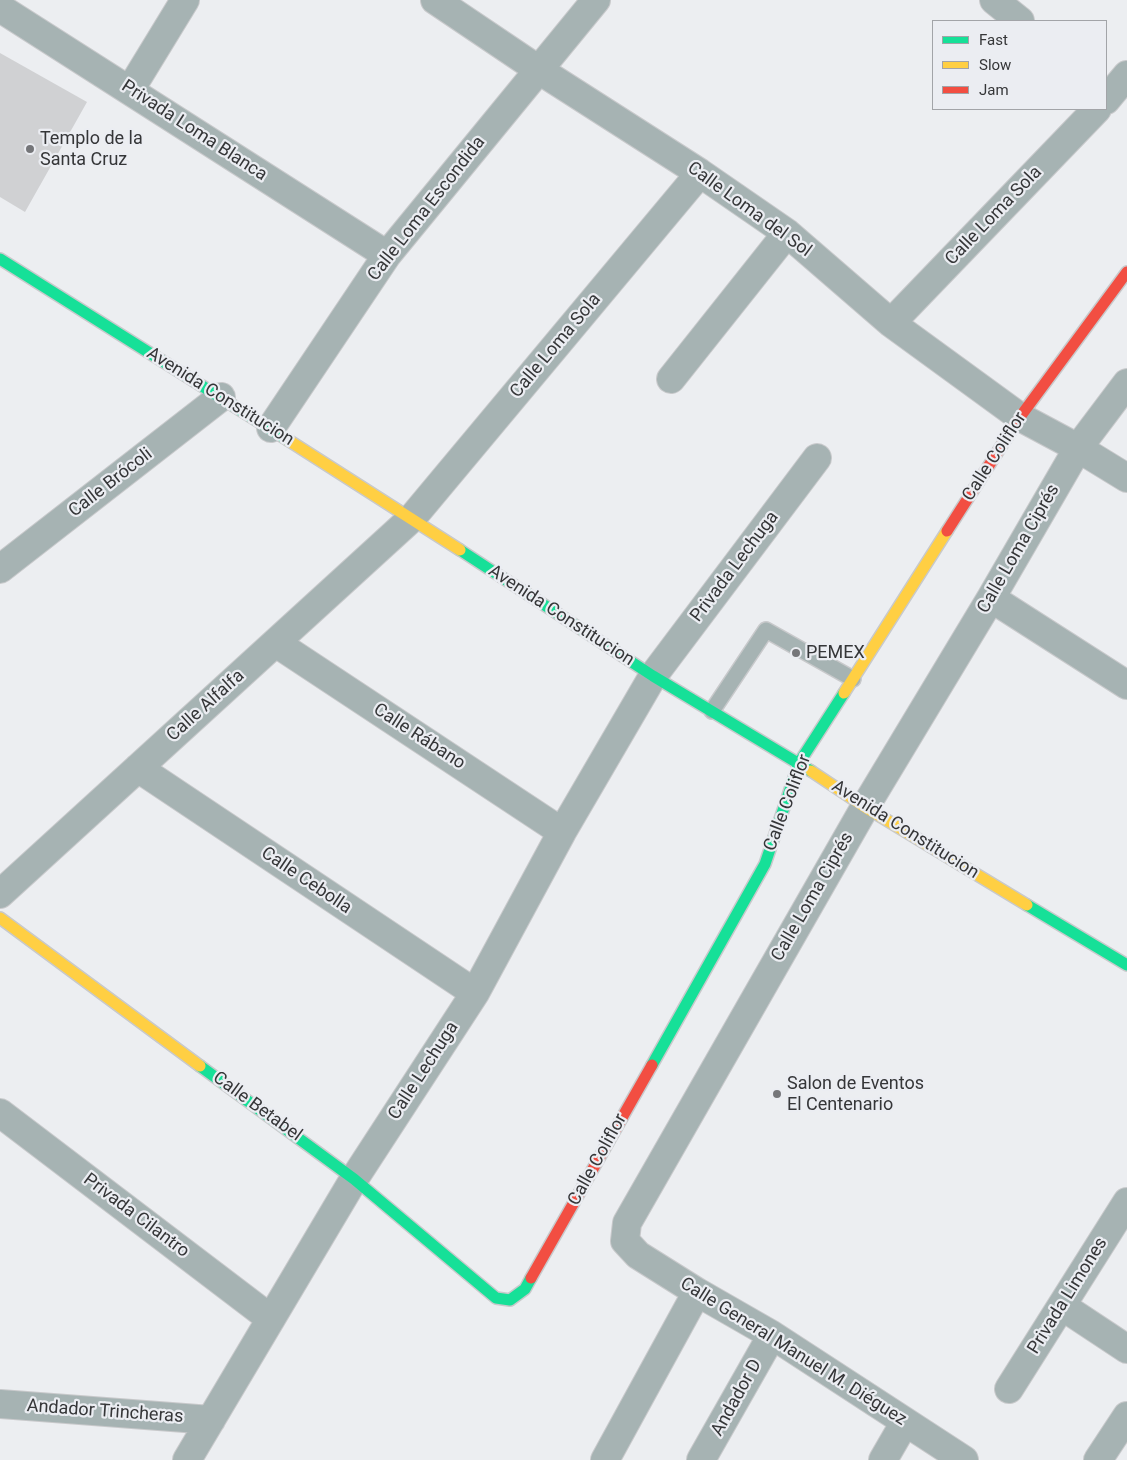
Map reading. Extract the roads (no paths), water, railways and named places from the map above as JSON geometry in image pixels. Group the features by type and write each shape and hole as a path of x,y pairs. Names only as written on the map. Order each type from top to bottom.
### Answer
{"street":[{"path":"130,90 185,0"},
{"name":"Calle Loma del Sol","path":"436,0 539,70 700,173 787,233 892,323 1020,417 1078,448 1127,478"},
{"name":"Calle Loma Escondida","path":"271,428 387,255 596,0"},
{"path":"994,0 1019,20"},
{"name":"Privada Loma Blanca","path":"0,8 387,255"},
{"name":"Calle Loma Sola","path":"892,323 1098,110"},
{"name":"Calle Loma Sola","path":"412,518 700,173"},
{"path":"671,379 787,233"},
{"name":"Avenida Constitucion","path":"0,259 412,518 653,676 1127,965"},
{"name":"Calle Coliflor","path":"510,1300 525,1290 765,864 799,764 1020,417 1127,272"},
{"name":"Calle Loma Ciprés","path":"625,1241 627,1223 865,807 991,598 1078,448 1127,383"},
{"name":"Calle Brócoli","path":"0,569 222,397"},
{"name":"Privada Lechuga","path":"653,676 817,458"},
{"name":"Calle Alfalfa","path":"0,894 412,518"},
{"path":"991,598 1127,685"},
{"name":"Calle Rábano","path":"276,643 562,832"},
{"name":"Calle Lechuga","path":"187,1460 354,1179 475,993 562,832 653,676"},
{"name":"Calle Cebolla","path":"138,768 475,993"},
{"name":"Calle Betabel","path":"0,918 354,1179 496,1298 510,1300"},
{"name":"Privada Cilantro","path":"0,1113 271,1319"},
{"name":"Privada Limones","path":"1009,1389 1127,1202"},
{"name":"Calle General Manuel M. Diéguez","path":"625,1241 638,1255 697,1292 772,1335 964,1460"},
{"path":"606,1460 697,1292"},
{"path":"1062,1306 1127,1349"},
{"name":"Andador D","path":"701,1460 772,1335"},
{"name":"Andador Trincheras","path":"0,1404 211,1420"},
{"path":"1098,1460 1127,1416"},
{"path":"883,1460 905,1422"}],"lane":[{"path":"712,711 766,630 852,679"}],"place":[{"name":"Templo de la Santa Cruz","path":"30,149"},
{"name":"PEMEX","path":"796,653"},
{"name":"Salon de Eventos El Centenario","path":"777,1094"}]}
